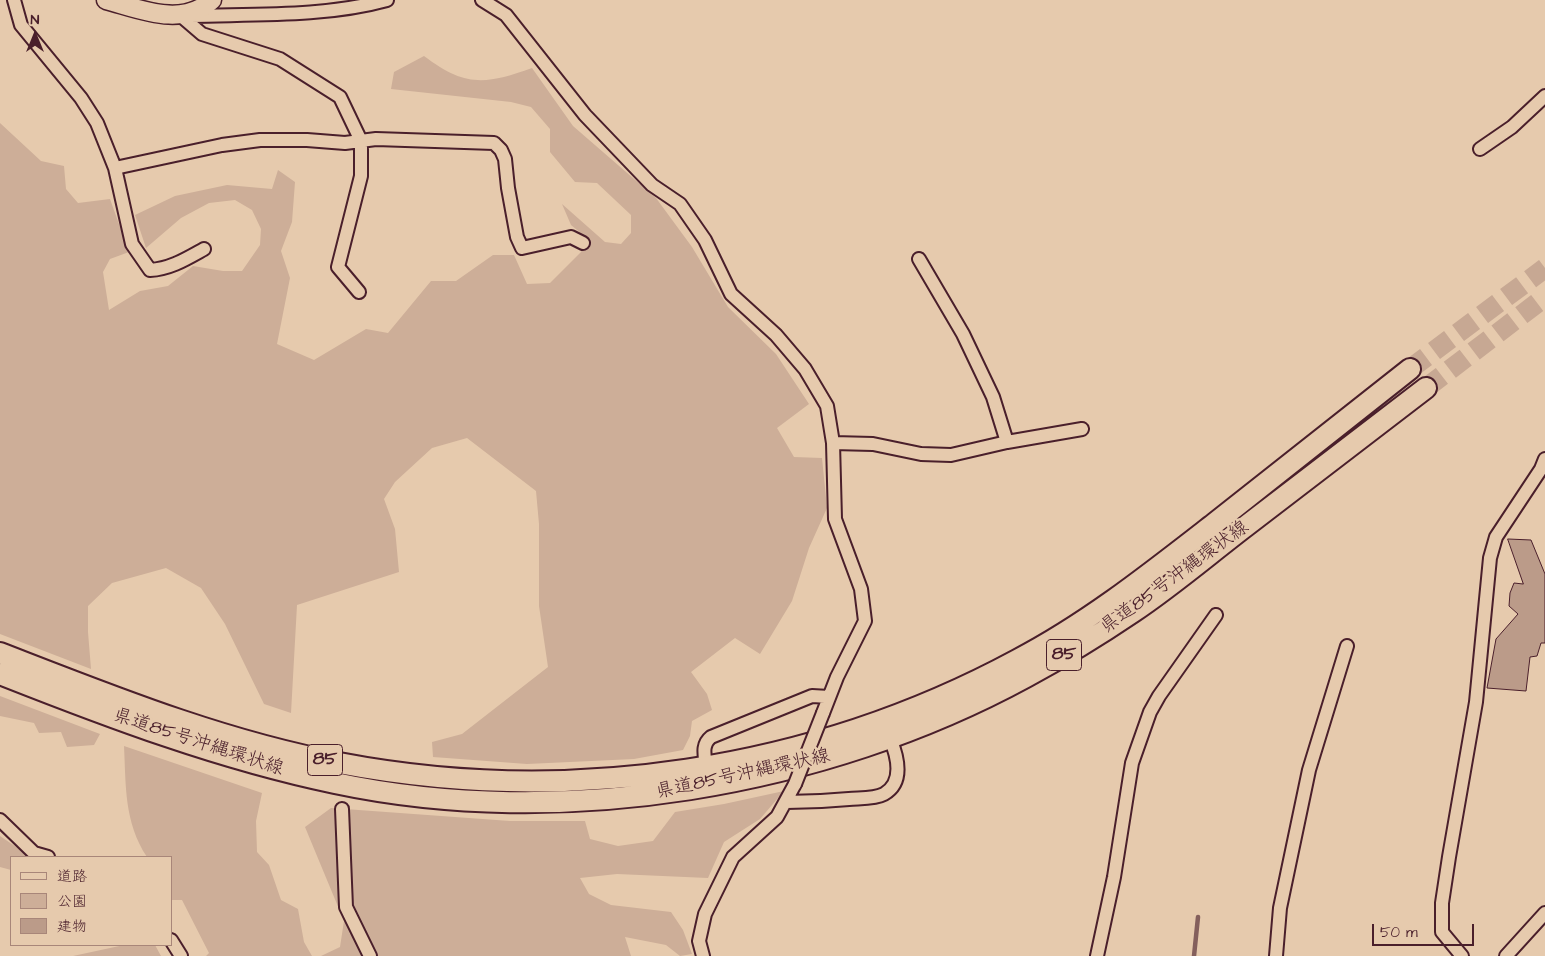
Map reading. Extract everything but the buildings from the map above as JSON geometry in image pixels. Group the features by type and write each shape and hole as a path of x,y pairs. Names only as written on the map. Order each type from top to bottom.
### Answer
{"main road":[{"path":"106,0 149,12 181,16 206,5 212,0"},
{"name":"県道85号沖縄環状線","path":"0,653 203,729 337,763 398,773 520,782 583,781 666,774 768,755 830,738 914,708 1019,660 1120,595 1410,369"},
{"name":"県道85号沖縄環状線","path":"0,674 199,748 269,768 338,784 397,793 520,802 586,801 684,790 774,772 899,734 984,698 1050,662 1135,611 1426,388"}],"street":[{"path":"14,0 21,25 81,98 97,123 115,168 132,244 150,270 161,270 178,264 204,249"},
{"path":"181,16 288,13 371,4 387,0"},
{"path":"482,0 506,15 585,115 618,150 652,185 680,204 705,240 730,294 776,335 805,369 827,406 833,443 835,518 861,589 865,621 829,696 787,802 778,817 733,857 705,914 699,941 703,956"},
{"path":"181,16 202,34 280,59 340,97 361,141 361,176 338,267 359,292"},
{"path":"1480,149 1512,127 1545,96"},
{"path":"115,168 222,145 260,140 307,140 345,144 376,139 494,143 501,150 505,159 517,237 522,248 571,237 583,243"},
{"path":"919,259 963,334 993,397 1007,442"},
{"path":"833,443 873,444 921,454 951,455 1007,442 1082,429"},
{"path":"1462,956 1442,932 1442,903 1458,792 1476,702 1490,558 1496,537 1541,469 1545,459"},
{"path":"1097,956 1114,877 1132,762 1150,712 1159,696 1216,615"},
{"path":"1276,956 1280,908 1309,770 1347,646"},
{"path":"706,767 704,746 711,737 812,696 829,696"},
{"path":"787,802 816,802 884,794 897,777 899,734"},
{"path":"342,809 346,907 370,956"},
{"path":"0,820 34,853 44,856"},
{"path":"1506,956 1545,913"},
{"path":"172,942 181,956"}],"green space":[{"path":"424,56 452,73 476,80 501,78 532,68 573,126 656,198 692,247 728,307 776,354 809,404 777,428 794,457 822,458 827,508 809,548 792,601 760,654 735,638 691,672 707,694 712,710 692,721 690,736 683,750 634,759 527,764 433,757 432,742 462,734 548,667 539,606 539,524 536,491 467,438 432,448 395,482 384,499 395,529 399,572 297,605 291,713 264,704 225,624 201,588 166,568 112,583 88,606 91,669 0,634 0,123 41,161 64,166 66,189 78,203 110,199 129,252 110,259 103,272 109,310 140,291 168,286 193,266 223,271 242,271 260,245 261,229 252,210 235,200 209,203 181,218 146,248 135,215 175,196 227,185 272,189 278,170 295,182 292,222 281,251 290,278 277,344 314,360 366,329 388,333 431,281 456,281 493,255 514,255 527,284 550,283 581,252 588,239 571,225 562,204 605,242 621,244 631,233 631,215 597,183 575,182 550,152 550,129 531,107 511,102 391,89 394,72"},
{"path":"0,696 100,734 94,745 67,747 61,732 39,733 34,723 0,716"},
{"path":"124,746 262,793 256,821 257,852 269,865 281,900 298,909 304,942 312,956 206,956 209,953 182,900 172,900 172,856 146,856 134,831 126,789"},
{"path":"784,791 760,819 724,842 708,878 617,874 580,878 589,894 611,905 671,912 683,930 692,954 680,956 666,945 625,937 631,956 321,956 340,947 344,921 305,827 331,808 510,821 585,821 590,839 618,846 653,841 675,812"},
{"path":"0,836 30,856 10,856 10,870 0,867"},
{"path":"119,946 156,946 161,956 73,956"}],"waterway":[{"path":"1194,956 1198,917"}],"tunnel":[{"path":"1410,369 1545,268"},
{"path":"1426,388 1545,297"}]}
